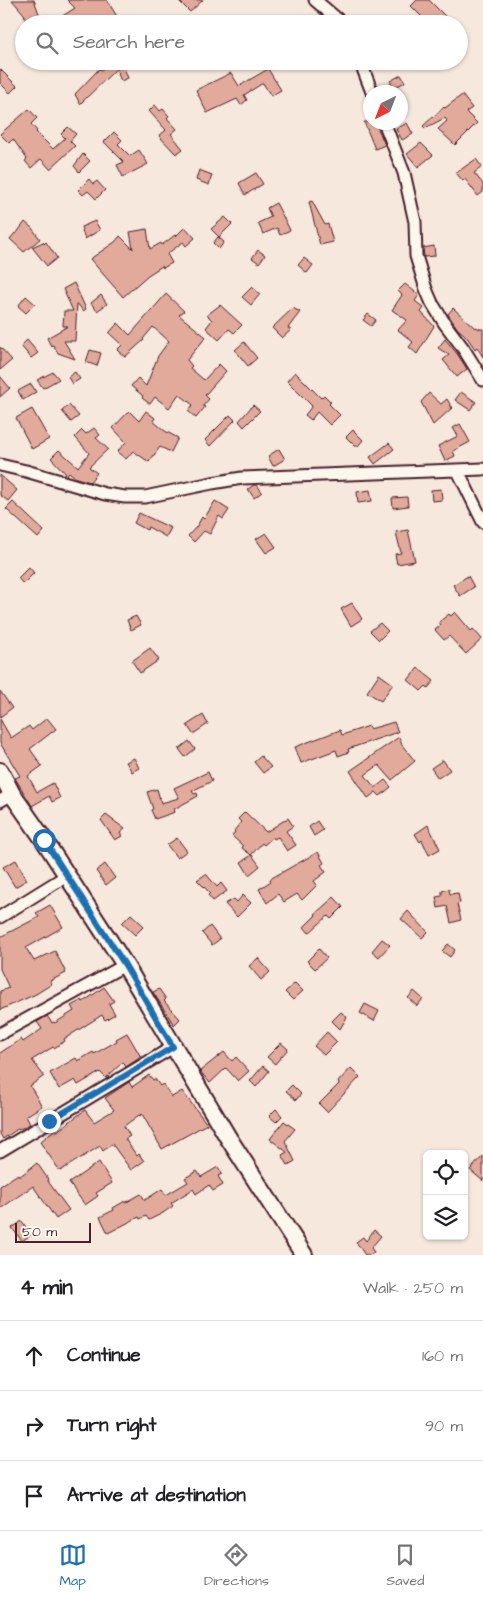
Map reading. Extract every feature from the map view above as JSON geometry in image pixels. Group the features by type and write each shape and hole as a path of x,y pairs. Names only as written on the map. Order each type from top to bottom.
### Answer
{"street":[{"path":"315,0 332,15"},
{"path":"363,70 369,85"},
{"path":"387,130 406,182 415,222 416,256 426,289 445,324 483,380"},
{"path":"0,465 105,494 145,497 242,478 483,469"},
{"path":"458,471 483,522"},
{"path":"0,771 6,797 44,840 125,965 229,1139 304,1255"},
{"path":"0,917 66,876"},
{"path":"0,1034 125,965"},
{"path":"0,1151 173,1047"}],"building":[{"path":"12,0 34,0 40,15 24,14"},
{"path":"67,0 107,0 116,15 64,15 75,8"},
{"path":"178,0 203,0 190,12"},
{"path":"417,0 429,0 444,15 420,15 411,6"},
{"path":"0,69 17,86 10,93 0,83"},
{"path":"98,70 115,70 80,104 75,94"},
{"path":"116,70 125,70 128,78 121,81"},
{"path":"269,70 281,90 271,96 263,83 244,95 247,100 241,105 237,99 207,113 196,90 231,73 239,86"},
{"path":"401,75 405,82 400,85 392,85 390,81"},
{"path":"462,95 472,108 466,112 477,123 455,145 438,129 447,121 445,118 425,128 423,126 444,107"},
{"path":"155,105 160,111 163,109 169,116 167,118 177,129 171,134 183,149 176,154 159,136 166,130 149,111"},
{"path":"29,109 37,118 31,124 36,132 53,149 65,138 61,134 68,127 76,134 70,141 75,146 50,169 41,159 31,168 13,139 9,143 0,134"},
{"path":"408,125 413,134 402,140 397,130 408,130"},
{"path":"367,130 378,130 385,145 375,149"},
{"path":"114,132 122,140 118,144 130,156 139,150 148,164 123,177 117,165 124,162 104,142"},
{"path":"421,143 433,155 418,167 407,154"},
{"path":"83,154 90,161 79,172 74,166"},
{"path":"476,159 482,167 474,173 483,184 483,192 478,196 465,179 463,181 456,173"},
{"path":"199,170 212,175 209,185 196,180"},
{"path":"256,173 263,184 245,195 239,183"},
{"path":"89,179 93,184 97,181 105,190 96,199 88,191 83,195 78,190"},
{"path":"312,201 325,225 328,224 333,242 320,245 309,202"},
{"path":"276,203 290,230 280,235 277,228 263,234 258,223 271,217 267,208"},
{"path":"225,217 232,224 219,237 211,229"},
{"path":"95,221 100,230 85,239 81,227"},
{"path":"25,222 40,239 24,252 10,239"},
{"path":"185,227 195,238 186,246 183,242 167,254 172,263 163,268 162,266 148,275 123,297 90,259 115,242 120,236 133,249 130,232 147,229 150,249 161,243 162,245 176,236"},
{"path":"218,237 224,242 219,249 213,243"},
{"path":"43,242 44,244 46,242 57,258 47,266 32,247"},
{"path":"434,246 435,256 424,257 423,248"},
{"path":"258,250 265,255 259,263 252,258"},
{"path":"304,258 313,265 307,273 298,265"},
{"path":"74,283 86,309 83,311 77,303 75,341 64,341 75,359 58,353 53,345 51,346 47,338 68,326 63,326 64,311 73,311 63,289"},
{"path":"405,284 419,295 415,301 424,308 421,312 434,326 417,354 409,347 413,342 398,330 407,320 392,310 402,295 398,291"},
{"path":"252,287 260,294 251,305 242,297"},
{"path":"166,294 184,311 179,315 206,337 187,360 192,366 190,368 204,380 219,364 226,371 205,395 209,399 196,418 188,411 193,405 179,394 169,408 155,397 150,404 131,386 138,378 146,386 158,356 169,341 153,327 144,340 125,357 117,350 122,345 109,333 118,323 130,335"},
{"path":"101,295 107,304 97,311 91,303"},
{"path":"26,296 35,304 26,313 18,306"},
{"path":"220,305 242,325 234,333 229,329 219,340 206,328 212,320 207,315"},
{"path":"293,308 300,312 288,328 291,330 282,338 272,328"},
{"path":"453,308 475,328 483,329 483,357 477,347 475,349 466,336 457,328 448,314"},
{"path":"368,314 376,320 371,326 363,320"},
{"path":"445,339 467,369 457,377 443,360 449,355 438,348"},
{"path":"27,340 38,353 31,358 21,346"},
{"path":"244,342 257,358 248,366 235,350"},
{"path":"0,347 12,360 0,370"},
{"path":"90,350 101,353 97,366 86,362"},
{"path":"53,372 59,379 43,388 37,380"},
{"path":"75,372 80,379 72,384 68,377"},
{"path":"295,372 321,398 324,395 331,402 329,404 340,415 330,425 317,412 311,420 305,415 312,406 287,381"},
{"path":"0,376 10,388 0,397"},
{"path":"31,384 36,392 23,400 18,391"},
{"path":"461,392 476,402 470,410 455,400"},
{"path":"429,393 441,404 447,399 452,408 433,425 421,402"},
{"path":"69,405 79,416 71,422 62,411"},
{"path":"253,405 260,411 244,427 239,421"},
{"path":"32,409 49,439 32,449 16,418"},
{"path":"129,411 139,421 146,411 155,418 153,421 165,431 178,438 171,452 160,447 149,462 133,451 126,459 117,452 126,442 113,428"},
{"path":"230,415 235,420 210,446 205,440"},
{"path":"460,424 470,442 453,451 455,456 445,461 438,446 458,436 453,428"},
{"path":"94,428 100,435 96,438 108,449 89,467 97,473 90,482 76,478 69,472 67,475 51,458 59,450 78,467 89,453 75,437 82,430 86,434"},
{"path":"353,430 363,440 358,446 355,446 346,437"},
{"path":"389,443 394,449 375,464 370,457"},
{"path":"279,449 285,459 273,466 268,456"},
{"path":"0,475 17,490 8,501 0,495"},
{"path":"257,485 262,492 254,498 248,489"},
{"path":"441,489 442,500 432,501 431,490"},
{"path":"370,490 372,501 358,503 357,492"},
{"path":"407,497 408,506 393,508 392,498"},
{"path":"215,501 229,510 223,519 219,516 210,534 204,531 194,542 188,536 202,517 204,519"},
{"path":"13,502 44,531 38,538 6,509"},
{"path":"139,513 171,528 166,537 148,527 147,530 134,523"},
{"path":"408,530 415,561 397,564 395,554 401,553 396,532"},
{"path":"266,533 276,547 266,553 256,539"},
{"path":"29,567 34,573 23,584 18,578"},
{"path":"468,576 474,587 460,596 453,585"},
{"path":"352,603 362,619 351,626 341,609"},
{"path":"455,612 471,631 473,629 482,639 466,654 449,636 444,640 435,630 441,625 439,622"},
{"path":"136,616 141,625 131,630 127,620"},
{"path":"380,623 388,631 379,640 370,631"},
{"path":"150,648 159,660 140,673 132,661"},
{"path":"418,668 434,681 428,688 426,686 421,691 408,680"},
{"path":"379,674 393,684 381,701 367,692"},
{"path":"0,691 12,708 0,717"},
{"path":"203,715 208,724 193,734 187,725"},
{"path":"47,718 56,729 30,749 42,766 28,776 37,792 53,783 60,798 52,802 49,796 32,806 15,778 20,776 0,743 0,719 11,738 29,726 32,730"},
{"path":"394,722 398,732 348,749 349,752 338,756 336,750 301,763 295,747 340,730 342,735 369,726 370,729"},
{"path":"399,737 402,745 415,761 392,780 379,765 365,775 375,788 385,780 391,787 380,796 376,792 368,798 350,771"},
{"path":"189,741 195,749 185,757 179,749"},
{"path":"261,756 271,767 263,773 254,762"},
{"path":"134,758 139,768 132,772 126,762"},
{"path":"443,760 450,770 438,778 431,768"},
{"path":"208,772 212,781 192,791 194,794 197,793 198,796 174,809 175,812 155,819 147,792 157,789 161,803 179,798 174,788"},
{"path":"245,812 266,832 288,818 293,826 286,831 296,845 287,851 278,837 274,839 273,837 264,845 262,843 251,855 232,836 241,822 238,819"},
{"path":"106,815 125,829 120,833 122,836 115,840 101,820"},
{"path":"317,821 323,830 314,836 309,827"},
{"path":"428,825 440,849 429,855 422,840 420,842 415,834"},
{"path":"177,838 187,851 177,858 167,845"},
{"path":"318,852 324,863 321,865 326,872 314,881 317,885 302,900 297,894 284,902 278,894 267,903 259,889 271,881 270,879"},
{"path":"252,855 260,866 249,875 241,862"},
{"path":"16,860 27,880 15,887 3,867"},
{"path":"105,864 115,878 106,885 96,871"},
{"path":"206,874 217,887 221,883 227,891 213,901 208,895 210,893 197,880"},
{"path":"449,889 450,894 458,893 460,903 457,904 461,920 451,923 447,906 438,908 436,897 442,896 442,891"},
{"path":"243,895 251,903 237,917 225,904 234,899 237,902"},
{"path":"334,897 343,907 331,919 328,916 309,933 304,927"},
{"path":"50,905 63,927 26,948 34,961 55,951 66,973 50,981 52,984 36,994 0,1010 0,991 9,988 0,969 0,937 39,917 36,913"},
{"path":"408,911 428,932 422,938 401,919"},
{"path":"131,914 144,926 135,935 122,923"},
{"path":"210,926 220,939 212,945 202,933"},
{"path":"382,939 390,945 379,957 372,951"},
{"path":"448,944 455,950 450,957 442,951"},
{"path":"319,949 327,958 315,969 307,961"},
{"path":"258,958 270,972 261,980 249,966"},
{"path":"295,983 303,991 293,1000 285,992"},
{"path":"104,987 114,1001 109,1004 115,1014 105,1020 102,1015 64,1039 65,1041 32,1060 44,1076 30,1086 42,1106 26,1116 30,1124 19,1128 3,1139 0,1134 0,1053 21,1039 23,1042 42,1029 37,1022 47,1016 52,1023 55,1023 74,1011 71,1006 82,1000 83,1002"},
{"path":"159,989 166,999 164,1001 180,1019 174,1025 153,992"},
{"path":"414,991 423,999 417,1006 408,998"},
{"path":"365,1004 379,1011 374,1021 360,1013"},
{"path":"341,1012 347,1017 340,1029 332,1021"},
{"path":"327,1032 337,1042 324,1055 314,1046"},
{"path":"127,1033 141,1057 126,1067 123,1062 106,1078 100,1072 78,1085 75,1080 59,1089 50,1073 76,1058 78,1061 93,1052 94,1054"},
{"path":"281,1043 288,1049 275,1064 267,1057"},
{"path":"224,1052 232,1061 236,1057 249,1071 238,1081 226,1068 210,1083 200,1071"},
{"path":"263,1066 269,1071 256,1087 250,1081"},
{"path":"351,1068 360,1077 327,1112 319,1104 339,1084 338,1082"},
{"path":"149,1075 160,1086 163,1084 172,1097 182,1091 207,1124 162,1149 142,1114 124,1126 130,1136 125,1139 137,1156 139,1154 144,1161 131,1170 112,1144 103,1151 100,1146 60,1171 40,1142 55,1129 57,1131 85,1110 94,1122 114,1110 105,1098 129,1082 132,1087"},
{"path":"292,1085 301,1094 296,1100 286,1091"},
{"path":"276,1109 282,1116 276,1122 269,1116"},
{"path":"284,1121 295,1129 285,1141 295,1161 288,1165 282,1155 287,1152 270,1139"},
{"path":"483,1156 483,1181 470,1170"},
{"path":"99,1162 112,1183 96,1193 98,1196 85,1205 69,1183"},
{"path":"37,1163 69,1210 56,1219 33,1186 0,1209 0,1186 18,1174 19,1177"},
{"path":"218,1167 222,1174 218,1176 223,1185 213,1191 209,1185 196,1194 193,1189 171,1203 173,1206 163,1213 149,1220 146,1216 140,1219 139,1217 108,1233 100,1217 114,1210 113,1208 141,1194 145,1200 162,1189 166,1195 188,1182 185,1178 197,1171 201,1177"},
{"path":"22,1221 31,1235 22,1241 12,1228"},
{"path":"374,1230 381,1236 371,1248 374,1252 370,1255 365,1255 356,1242 363,1237 366,1241"}],"route":[{"path":"44,840 125,965 173,1047 49,1121"}]}
